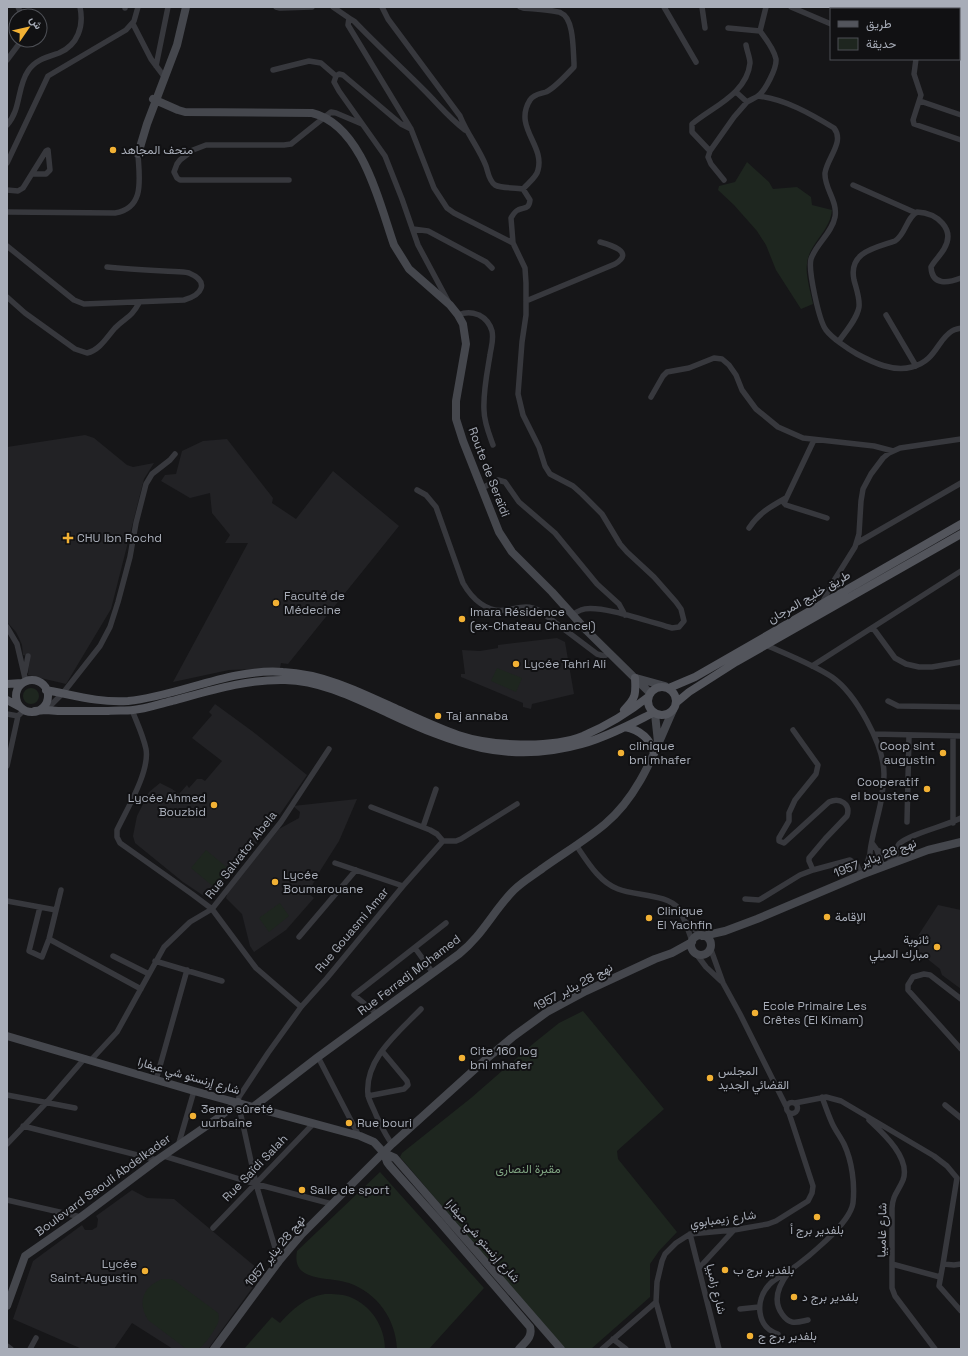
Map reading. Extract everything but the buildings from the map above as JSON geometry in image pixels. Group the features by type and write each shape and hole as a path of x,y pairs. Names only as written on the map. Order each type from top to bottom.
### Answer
{"main road":[{"name":"طريق خليج المرجان","path":"676,702 704,682 766,645 823,607 961,524"},
{"name":"طريق خليج المرجان","path":"667,687 695,677 961,534"},
{"path":"7,700 21,711 132,710 236,684 255,681 286,680 320,685 340,692 430,733 457,743 492,751 536,752 562,749 584,744 654,713 665,715 673,710 676,702 675,694 667,687 656,687 649,695 614,720 582,736 561,742 512,745 492,743 459,735 434,726 343,684 323,678 283,672 252,673 229,676 146,698 128,701 96,700 46,690"},
{"path":"614,720 631,703 636,693 635,678"},
{"path":"7,684 29,680 40,682 46,690 47,701 35,711"},
{"path":"21,711 16,695 17,690 24,681"},
{"path":"649,695 648,706 654,713"},
{"path":"625,727 634,728 645,736 654,753"}],"street":[{"path":"7,125 17,107 25,77 31,67 40,60 67,48 76,38 81,24 80,7"},
{"path":"7,163 48,76 126,30 133,24 138,7"},
{"path":"156,66 168,7"},
{"path":"7,212 115,213 126,210 135,202 139,192 138,154 141,131 178,45 186,7"},
{"path":"276,7 312,7"},
{"path":"333,7 354,21 426,92 448,116 465,130"},
{"path":"382,7 388,19 460,116 465,130 478,149 486,166 488,176 495,185 523,189"},
{"path":"520,7 561,13 567,18 571,28 574,63 574,67 556,84 547,92 531,97 526,106 525,125 537,152 539,162 538,172 523,189"},
{"path":"664,7 696,62"},
{"path":"702,7 704,28"},
{"path":"724,180 711,164 708,157 710,151 734,117 747,102 758,96 764,89 775,67 776,59 760,31 766,7"},
{"path":"791,7 830,24"},
{"path":"349,18 348,25 411,129 434,188 447,208 514,243"},
{"path":"133,24 156,66 163,75"},
{"path":"728,28 760,31"},
{"path":"154,102 175,44 180,37"},
{"path":"710,151 692,132 692,124 719,106 736,92 748,75 750,62 746,45"},
{"path":"7,60 16,48"},
{"path":"916,60 914,74 920,90 920,101 913,120 914,124 961,140"},
{"path":"273,70 309,61 321,64 336,76"},
{"path":"336,76 339,74 343,75 401,124 411,129"},
{"path":"336,76 334,78 334,82 385,156 418,245 450,305"},
{"path":"736,92 747,102"},
{"path":"758,96 770,97 804,111 834,128 838,132 839,137 825,173 826,181 834,201 835,217 832,225 814,253 810,266 822,323 830,334 854,352 870,361 888,367 900,368 916,366 929,358 953,330 961,328"},
{"path":"920,101 961,115"},
{"name":"Route de Seraïdi","path":"154,102 182,115 208,115 215,113 306,112 324,117 342,130 363,159 394,245 404,262 417,277 450,305 458,315 465,334 466,344 456,401 456,418 463,440 499,532 512,552 587,631 635,678 649,695"},
{"path":"289,180 180,180 176,178 174,172 176,164 180,160 193,150 210,144 288,145 294,142 329,113 334,112 362,124"},
{"path":"7,190 18,191 23,188 33,174"},
{"path":"853,185 916,213 923,212 931,215 943,223 946,228 946,244 944,250 931,267 933,276 937,280 944,282 951,282 961,278"},
{"path":"523,189 530,200 530,203 524,209 516,211 511,218 514,243 525,268 526,301 518,394 524,415 539,447 544,466 550,474 573,486 602,514 620,544 654,577 676,602 681,609 684,622 679,627 672,628 607,610 594,608 581,609 573,615"},
{"path":"840,341 856,315 859,307 853,274 855,263 863,253 900,238 911,218 916,213"},
{"path":"413,229 428,231 486,262 492,268"},
{"path":"526,301 615,264 621,260 623,257 622,252 611,245 600,242"},
{"path":"7,246 74,300 84,304 184,300 190,299 200,292 202,287 197,277 186,272 107,268"},
{"path":"7,297 25,313 75,349 87,353 98,347 116,327 131,316 139,303"},
{"path":"458,315 466,312 482,316 488,322 492,331 493,342 484,394 484,411 486,425 493,445"},
{"path":"886,315 916,366"},
{"path":"651,397 663,376 668,372 689,368 714,358 722,359 729,365 736,375 742,390 756,409 778,428 803,438 874,446 893,451"},
{"path":"823,607 830,587 857,543 860,534 862,495 865,484 883,458 900,448 961,439"},
{"path":"814,440 784,503 786,505 827,518"},
{"path":"46,710 63,693 100,646 110,627 130,557 136,523 148,478 176,454"},
{"path":"482,488 498,480 505,482 519,502 555,533 598,584 619,604 626,616"},
{"path":"857,543 961,483"},
{"path":"416,490 426,495 436,507 448,537 463,583 468,592 475,599 491,610 498,611 522,606 534,608 597,654 604,656 610,653"},
{"path":"749,528 756,518 786,498"},
{"path":"812,666 961,571"},
{"path":"7,627 17,644 24,681"},
{"path":"873,628 895,658 906,664 919,667 932,667 961,662"},
{"path":"766,645 812,666 833,678 854,701 874,734 881,753 884,774 880,810 870,854 861,875"},
{"path":"24,681 28,656"},
{"path":"635,678 667,687"},
{"path":"888,701 898,706 961,707"},
{"path":"132,710 144,741 146,758 142,775 117,830 118,840 122,846 212,909 256,968 301,1007"},
{"name":"Rue Ferradj Mohamed","path":"253,1107 318,1056 468,947 514,890 606,824 625,804 637,788 673,710"},
{"path":"7,714 21,711 7,766"},
{"path":"654,713 658,743"},
{"path":"793,730 818,765 816,774 795,800 789,813 789,821 779,838 780,842 784,843 829,802 835,800 842,801 846,804 848,809 847,816 809,858 813,870"},
{"path":"874,734 961,736"},
{"path":"908,822 909,736"},
{"path":"952,823 953,737"},
{"name":"Rue Salvator Abela","path":"7,1144 88,1059 117,1032 164,947 190,922 212,909 281,822 329,750"},
{"path":"423,827 436,789"},
{"path":"371,807 423,827 437,834 443,841 456,841 517,804"},
{"path":"897,862 895,855 898,846 906,839 952,823 961,818"},
{"name":"Rue Gouasmi Amar","path":"238,1102 239,1097 268,1053 301,1007 443,841"},
{"name":"نهج 28 يناير 1957","path":"703,936 732,928 861,875 928,850 961,842"},
{"path":"872,843 884,856 897,862"},
{"path":"576,845 590,866 608,884 628,892 667,900 678,909 685,921 692,941 692,949 706,967 723,983"},
{"path":"877,850 879,868"},
{"path":"870,854 879,868"},
{"path":"745,899 759,900 800,875 847,860 856,864 861,875"},
{"path":"335,863 403,886"},
{"path":"299,937 356,870"},
{"path":"40,907 29,951 42,957 49,939 61,890"},
{"path":"7,901 56,910"},
{"path":"685,921 709,940 710,947 723,983 778,1089 791,1104 793,1112 812,1100"},
{"path":"377,1014 354,995 446,923"},
{"name":"نهج 28 يناير 1957","path":"710,947 732,928"},
{"path":"692,941 696,937 703,936"},
{"path":"49,939 141,989"},
{"name":"نهج 28 يناير 1957","path":"214,1349 279,1261 302,1234 392,1144 485,1060 514,1036 547,1012 586,991 655,958 672,953 692,941"},
{"path":"697,954 705,954 710,947"},
{"path":"415,948 433,973"},
{"name":"نهج 28 يناير 1957","path":"672,953 697,954"},
{"path":"113,956 149,974"},
{"path":"155,961 222,980"},
{"path":"156,1080 187,970"},
{"path":"961,999 930,976 924,974 913,977 909,980 908,990 961,1049"},
{"path":"392,1144 387,1138 368,1096 369,1079 372,1067 382,1051 421,1009"},
{"name":"شارع إرنستو شي عيفارا","path":"7,1036 194,1091 360,1136 374,1142 384,1153 395,1158 530,1327 530,1336 519,1349"},
{"path":"368,1096 404,1089 408,1085 407,1081 382,1051"},
{"path":"318,1056 360,1136"},
{"path":"178,1147 194,1091"},
{"path":"7,1095 75,1108"},
{"path":"791,1104 822,1097 841,1101 934,1156 959,1177 942,1264 940,1286 961,1311"},
{"path":"778,1334 769,1329 763,1322 759,1307 761,1297 774,1279 789,1271 843,1224 849,1215 853,1204 853,1180 849,1155 832,1123 822,1097"},
{"path":"238,1102 256,1184 279,1261"},
{"name":"Boulevard Saouli Abdelkader","path":"7,1306 25,1256 81,1217 160,1158 178,1147 238,1102"},
{"name":"شارع زيمبابوي","path":"669,1349 656,1302 657,1282 665,1254 684,1237 690,1234 734,1230 768,1224 776,1221 808,1201 811,1197 813,1186 795,1131 793,1112 797,1108 791,1104"},
{"path":"946,1105 961,1118"},
{"name":"شارع غامبيا","path":"864,1114 885,1136 900,1157 904,1167 904,1178 893,1198 892,1288 895,1296 935,1349"},
{"name":"Rue Saïdi Salah","path":"213,1228 313,1124"},
{"path":"23,1126 160,1158 332,1204"},
{"path":"7,1200 81,1217"},
{"name":"شارع إرنستو شي عيفارا","path":"442,1218 560,1349"},
{"path":"699,1268 734,1230"},
{"name":"شارع زامبيا","path":"690,1234 719,1349"},
{"path":"892,1264 940,1277"},
{"path":"942,1264 961,1264"},
{"path":"789,1271 780,1286 777,1296 780,1311 785,1318 791,1322 808,1320"},
{"path":"602,1349 656,1302"},
{"path":"740,1309 759,1307"},
{"path":"30,1349 36,1338"},
{"path":"613,1339 626,1349"},
{"path":"7,1346 11,1349"}],"shaded area":[{"name":"CHU Ibn Rochd","path":"85,435 94,438 127,465 133,467 154,463 144,479 111,609 66,684 28,675 30,657 23,655 22,645 19,638 7,622 7,447"},
{"name":"Faculté de Médecine","path":"227,439 273,498 272,503 296,519 333,471 399,526 288,664 281,663 280,668 229,670 173,682 248,543 225,543 230,535 212,513 210,493 190,498 161,481 165,475 176,474 182,451 203,441"},
{"name":"Lycée Tahri Ali","path":"557,638 565,642 574,694 532,704 531,709 523,707 523,703 461,677 461,674 465,674 462,650 480,651 498,648 498,645"},
{"name":"Lycée Ahmed Bouzbid","path":"215,704 252,731 307,775 278,817 256,844 253,841 247,848 250,851 212,897 204,896 183,882 135,843 133,836 137,816 149,792 160,783 179,794 187,785 189,788 197,779 202,779 205,781 222,761 192,738 212,715 209,712"},
{"name":"Lycée Boumarouane","path":"357,799 339,841 308,893 314,898 286,930 254,952 250,946 242,914 226,898 226,894 279,829 299,818 300,812 293,806"},
{"name":"ثانوية مبارك الميلي","path":"938,905 961,910 961,989 942,975 940,969 912,945"},
{"name":"Lycée Saint-Augustin","path":"132,1190 147,1198 174,1199 263,1273 208,1349 173,1349 132,1323 114,1349 82,1349 13,1319 33,1261 82,1225 85,1230 92,1230 97,1227 98,1219 96,1216"}],"green space":[{"path":"747,162 769,182 773,189 797,187 811,197 812,205 832,210 828,225 811,250 807,264 807,278 813,304 801,309 776,270 766,245 757,231 734,205 718,190 719,186 735,182"},
{"path":"497,668 522,678 516,692 491,681"},
{"path":"31,688 38,693 39,696 34,703 31,704 24,699 23,696 28,689"},
{"path":"206,850 230,870 215,888 191,868"},
{"path":"280,903 289,916 269,932 259,918"},
{"name":"مقبرة النصارى","path":"583,1011 664,1109 617,1151 618,1159 677,1232 659,1251 650,1264 650,1297 591,1349 564,1349 400,1157 402,1153 471,1098 559,1023"},
{"path":"380,1172 484,1288 429,1349 397,1349 393,1327 383,1308 376,1300 359,1287 349,1283 305,1273 300,1269 297,1261 297,1251"},
{"path":"162,1279 171,1279 175,1281 218,1313 219,1319 217,1325 200,1348 185,1348 148,1320 143,1307 144,1296 150,1286"},
{"path":"325,1294 347,1296 364,1305 379,1325 385,1349 244,1349 272,1317 280,1323 300,1304 311,1298"}],"place":[{"name":"متحف المجاهد","path":"113,150"},
{"name":"CHU Ibn Rochd","path":"68,538"},
{"name":"Faculté de Médecine","path":"276,603"},
{"name":"Imara Résidence (ex-Chateau Chancel)","path":"462,619"},
{"name":"Lycée Tahri Ali","path":"516,664"},
{"name":"Taj annaba","path":"438,716"},
{"name":"clinique bni mhafer","path":"621,753"},
{"name":"Coop sint augustin","path":"943,753"},
{"name":"Cooperatif el boustene","path":"927,789"},
{"name":"Lycée Ahmed Bouzbid","path":"214,805"},
{"name":"Lycée Boumarouane","path":"275,882"},
{"name":"الإقامة","path":"827,917"},
{"name":"Clinique El Yachfin","path":"649,918"},
{"name":"ثانوية مبارك الميلي","path":"937,947"},
{"name":"Ecole Primaire Les Crêtes (El Kimam)","path":"755,1013"},
{"name":"Cite 160 log bni mhafer","path":"462,1058"},
{"name":"المجلس القضائي الجديد","path":"710,1078"},
{"name":"3eme sûreté uurbaine","path":"193,1116"},
{"name":"Rue bouri","path":"349,1123"},
{"name":"Salle de sport","path":"302,1190"},
{"name":"بلفدير برج أ","path":"817,1217"},
{"name":"بلفدير برج ب","path":"725,1270"},
{"name":"Lycée Saint-Augustin","path":"145,1271"},
{"name":"بلفدير برج د","path":"794,1297"},
{"name":"بلفدير برج ج","path":"750,1336"}]}
